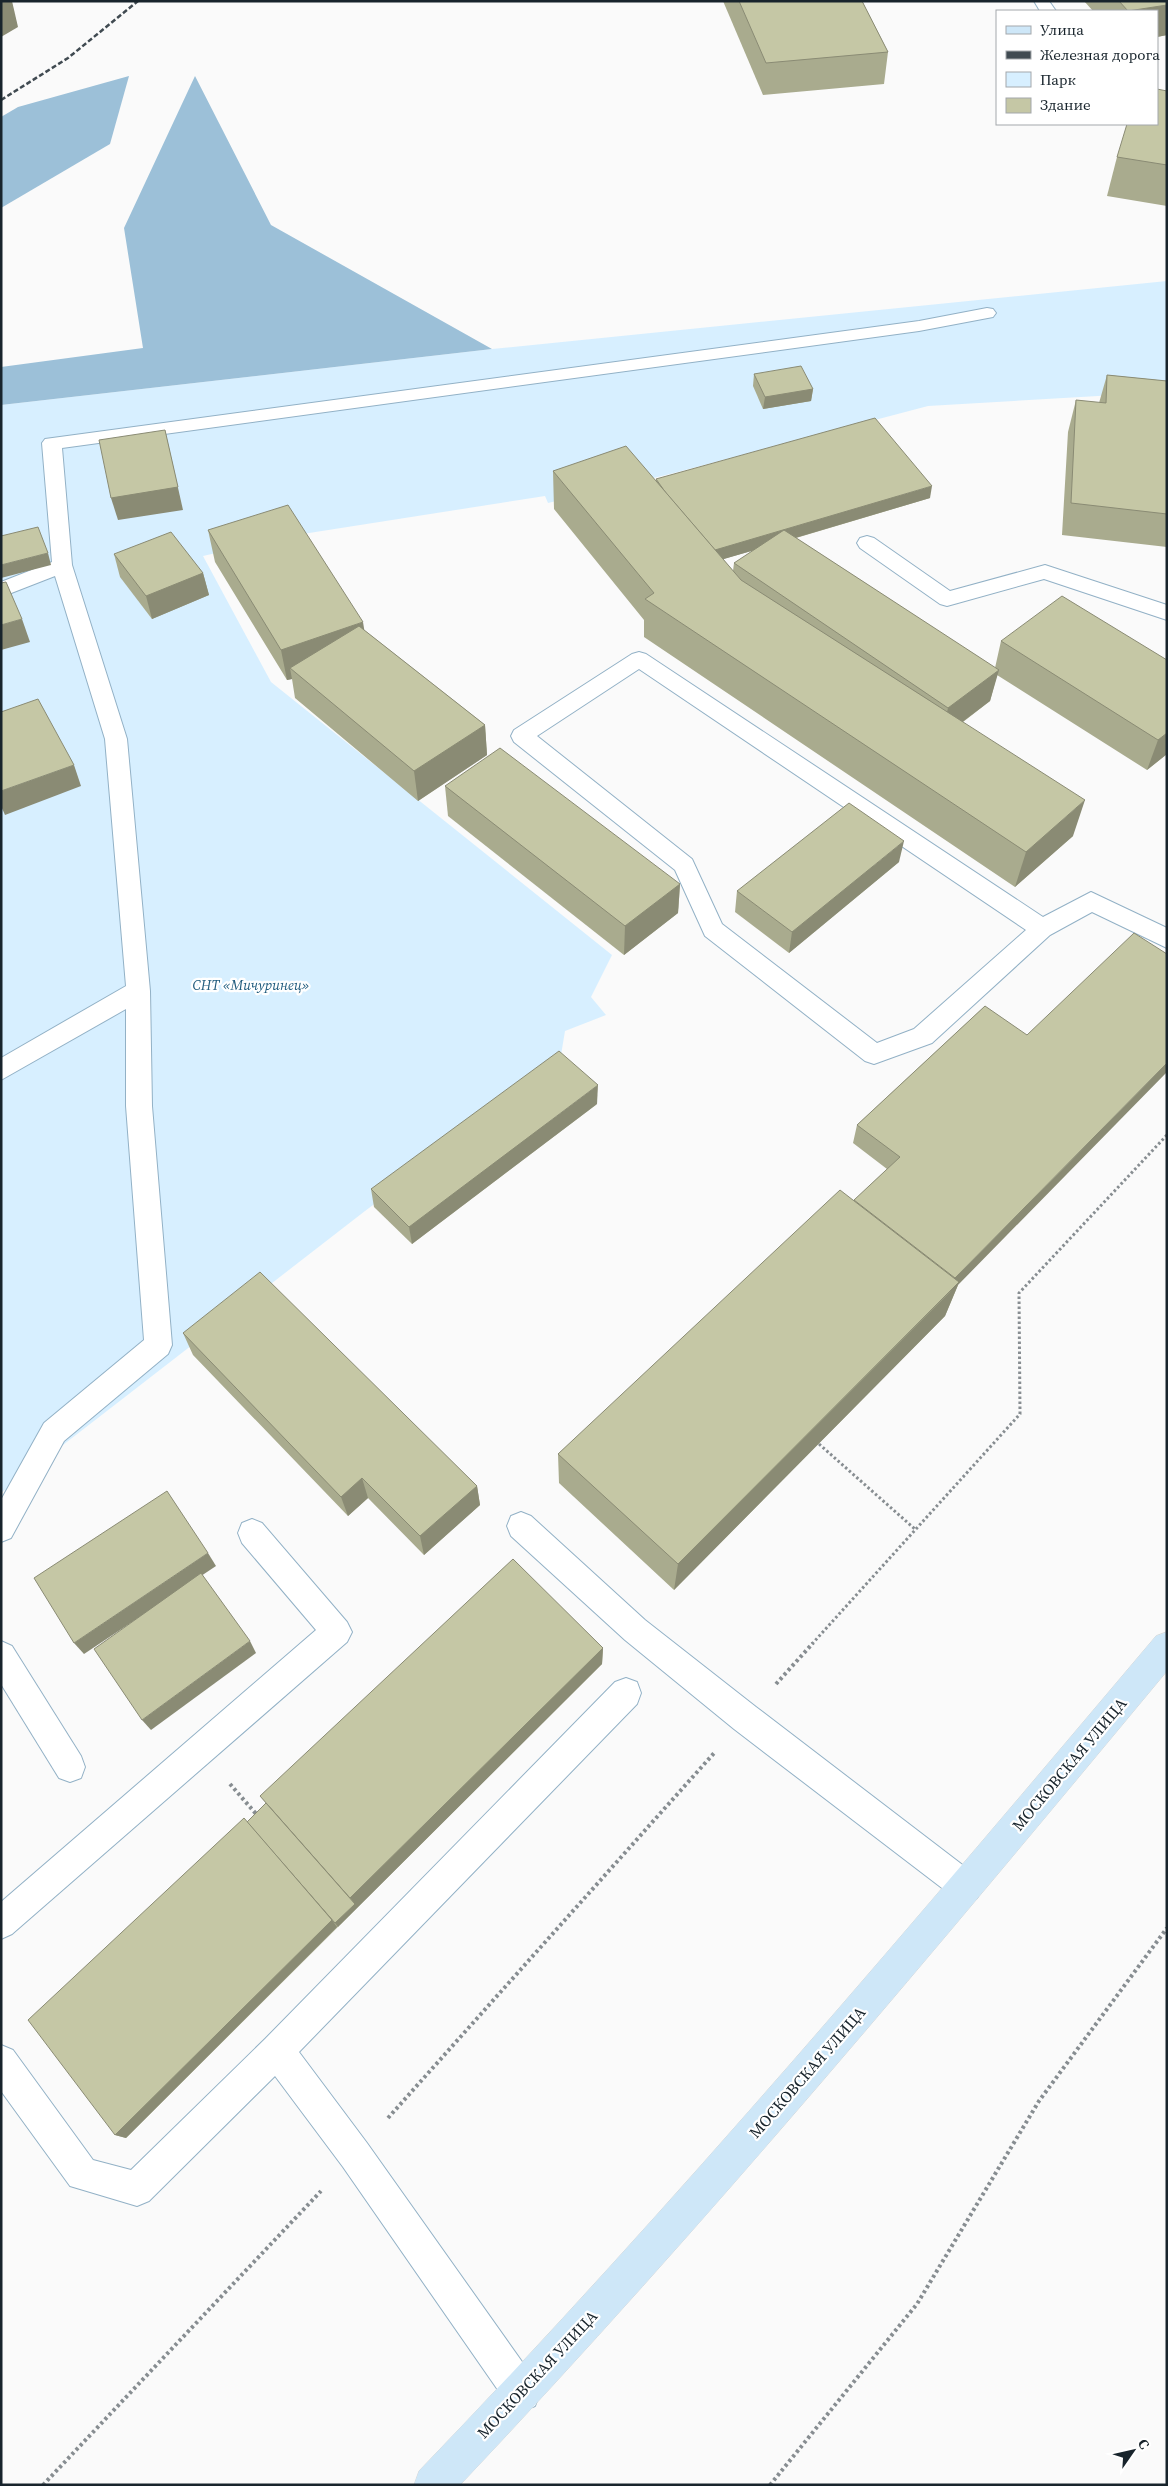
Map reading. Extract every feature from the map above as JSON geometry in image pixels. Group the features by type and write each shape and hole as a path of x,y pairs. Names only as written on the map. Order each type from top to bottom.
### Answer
{"main road":[{"name":"МОСКОВСКАЯ УЛИЦА","path":"433,2485 522,2393 716,2178 966,1886 1167,1647"}],"lane":[{"path":"1,1528 54,1432 158,1345 139,1106 138,991 116,739 62,565 52,443 899,328 986,313"},
{"path":"867,543 946,599 1045,572 1167,613"},
{"path":"1,590 62,565"},
{"path":"1042,930 639,659 522,736 684,865 713,930 874,1054 923,1036 1042,930 1091,901 1167,939"},
{"path":"1,1070 95,1014 138,991"},
{"path":"521,1526 636,1630 745,1718 966,1886"},
{"path":"1,1923 337,1632 252,1533"},
{"path":"1,1656 70,1767"},
{"path":"1,2062 82,2174 137,2189 277,2050 626,1693"},
{"path":"277,2050 355,2155 522,2393"}],"path":[{"path":"43,2485 355,2155 745,1718 1020,1414 1019,1293 1167,1135"},
{"path":"819,1444 916,1530"},
{"path":"770,2485 917,2304 1039,2101 1167,1928"}],"green space":[{"name":"СНТ «Мичуринец»","path":"1167,281 1167,392 928,406 670,474 548,503 545,496 290,536 203,556 271,682 612,955 591,997 606,1015 565,1031 559,1067 365,1211 1,1493 1,405 492,349"}],"shaded area":[{"path":"129,76 110,144 1,208 1,117 18,107"},
{"path":"195,76 271,225 492,349 1,405 1,367 143,348 124,228"}],"building":[{"path":"739,1 862,1 888,52 766,63"},
{"path":"1119,1 1167,1 1167,5 1127,10"},
{"path":"1158,89 1167,91 1167,165 1117,157 1127,125 1158,125"},
{"path":"801,366 813,389 765,397 754,374"},
{"path":"1107,375 1167,381 1167,514 1071,503 1076,400 1106,403"},
{"path":"875,418 932,486 715,550 656,479"},
{"path":"165,430 178,487 111,498 99,440"},
{"path":"626,446 741,580 1085,800 1026,852 645,599 654,593 553,471"},
{"path":"288,505 363,622 281,650 208,530"},
{"path":"38,527 48,553 1,565 1,536"},
{"path":"784,530 999,670 948,708 734,563"},
{"path":"171,532 203,573 146,596 114,554"},
{"path":"6,582 22,619 1,625 1,583"},
{"path":"1062,596 1167,660 1167,733 1158,740 1001,641"},
{"path":"359,626 485,725 414,771 290,668"},
{"path":"38,699 74,765 1,791 1,712"},
{"path":"500,748 680,884 625,926 445,786"},
{"path":"849,803 904,841 792,932 737,891"},
{"path":"1134,933 1167,954 1167,1063 955,1278 854,1200 900,1157 857,1125 985,1006 1027,1035"},
{"path":"559,1051 598,1085 409,1227 371,1189"},
{"path":"840,1190 959,1282 678,1564 558,1454"},
{"path":"260,1272 477,1486 420,1536 362,1478 341,1497 183,1333"},
{"path":"167,1491 208,1553 74,1643 34,1578"},
{"path":"513,1559 603,1648 350,1898 260,1796"},
{"path":"201,1573 250,1641 142,1720 94,1649"},
{"path":"266,1803 355,1904 335,1923 247,1822"},
{"path":"244,1818 332,1920 115,2135 28,2020"}],"railway":[{"path":"1,100 68,58 138,1"}]}
